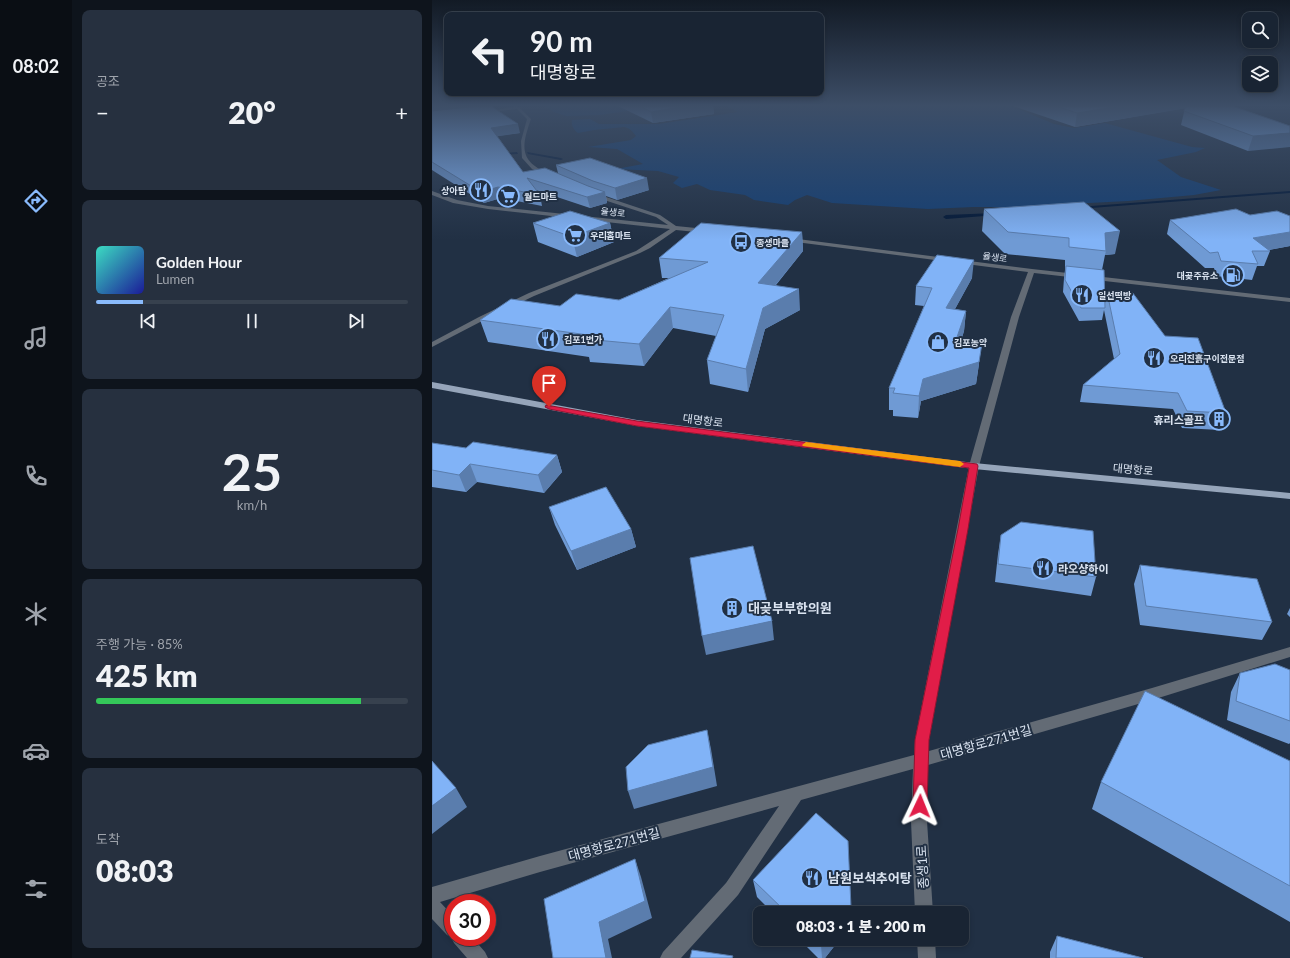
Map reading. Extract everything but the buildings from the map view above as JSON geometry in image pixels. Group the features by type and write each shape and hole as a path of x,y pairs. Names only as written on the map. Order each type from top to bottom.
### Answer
{"main road":[{"name":"대명항로","path":"432,385 637,423 974,466 1290,496"}],"street":[{"path":"523,151 525,161 535,170 555,178"},
{"path":"432,345 464,327 513,303 649,246 675,228 658,216 586,192"},
{"name":"율생로","path":"432,193 442,198 464,204 496,209 714,232"},
{"name":"율생로","path":"784,240 1032,271 1290,300"},
{"path":"974,466 1016,317 1032,271"},
{"name":"종생1로","path":"924,906 919,821 922,740 974,466"},
{"name":"대명항로271번길","path":"432,896 548,862 921,760 1152,694 1290,652"},
{"path":"1152,694 1164,704"},
{"path":"669,958 732,890 796,794"},
{"path":"432,906 444,919"},
{"path":"468,946 478,958"},
{"path":"926,946 927,958"}],"shaded area":[{"path":"620,151 1199,151 1157,160 1181,177 1221,190 1194,195 1128,201 1010,207 928,209 832,203 807,195 788,205 754,200 745,195 710,190 697,184 682,188 673,183 679,177 658,171 616,169 643,164"}],"waterway":[{"path":"498,154 517,153"},
{"path":"528,153 561,159"},
{"path":"1078,208 1290,192"},
{"path":"946,217 995,214"}],"slow traffic":[{"path":"806,445 960,464"}],"place":[{"name":"상아탑","path":"481,190"},
{"name":"월드마트","path":"508,196"},
{"name":"우리홈마트","path":"575,235"},
{"name":"종생마을","path":"741,242"},
{"name":"대곶주유소","path":"1233,275"},
{"name":"일선떡방","path":"1082,295"},
{"name":"김포1번가","path":"548,339"},
{"name":"김포농약","path":"938,342"},
{"name":"오리진흙구이전문점","path":"1154,358"},
{"name":"휴리스골프","path":"1219,419"},
{"name":"라오샹하이","path":"1043,568"},
{"name":"대곶부부한의원","path":"732,608"},
{"name":"남원보석추어탕","path":"812,878"}],"route":[{"path":"549,407 637,423 974,466 922,740 920,806"}]}
